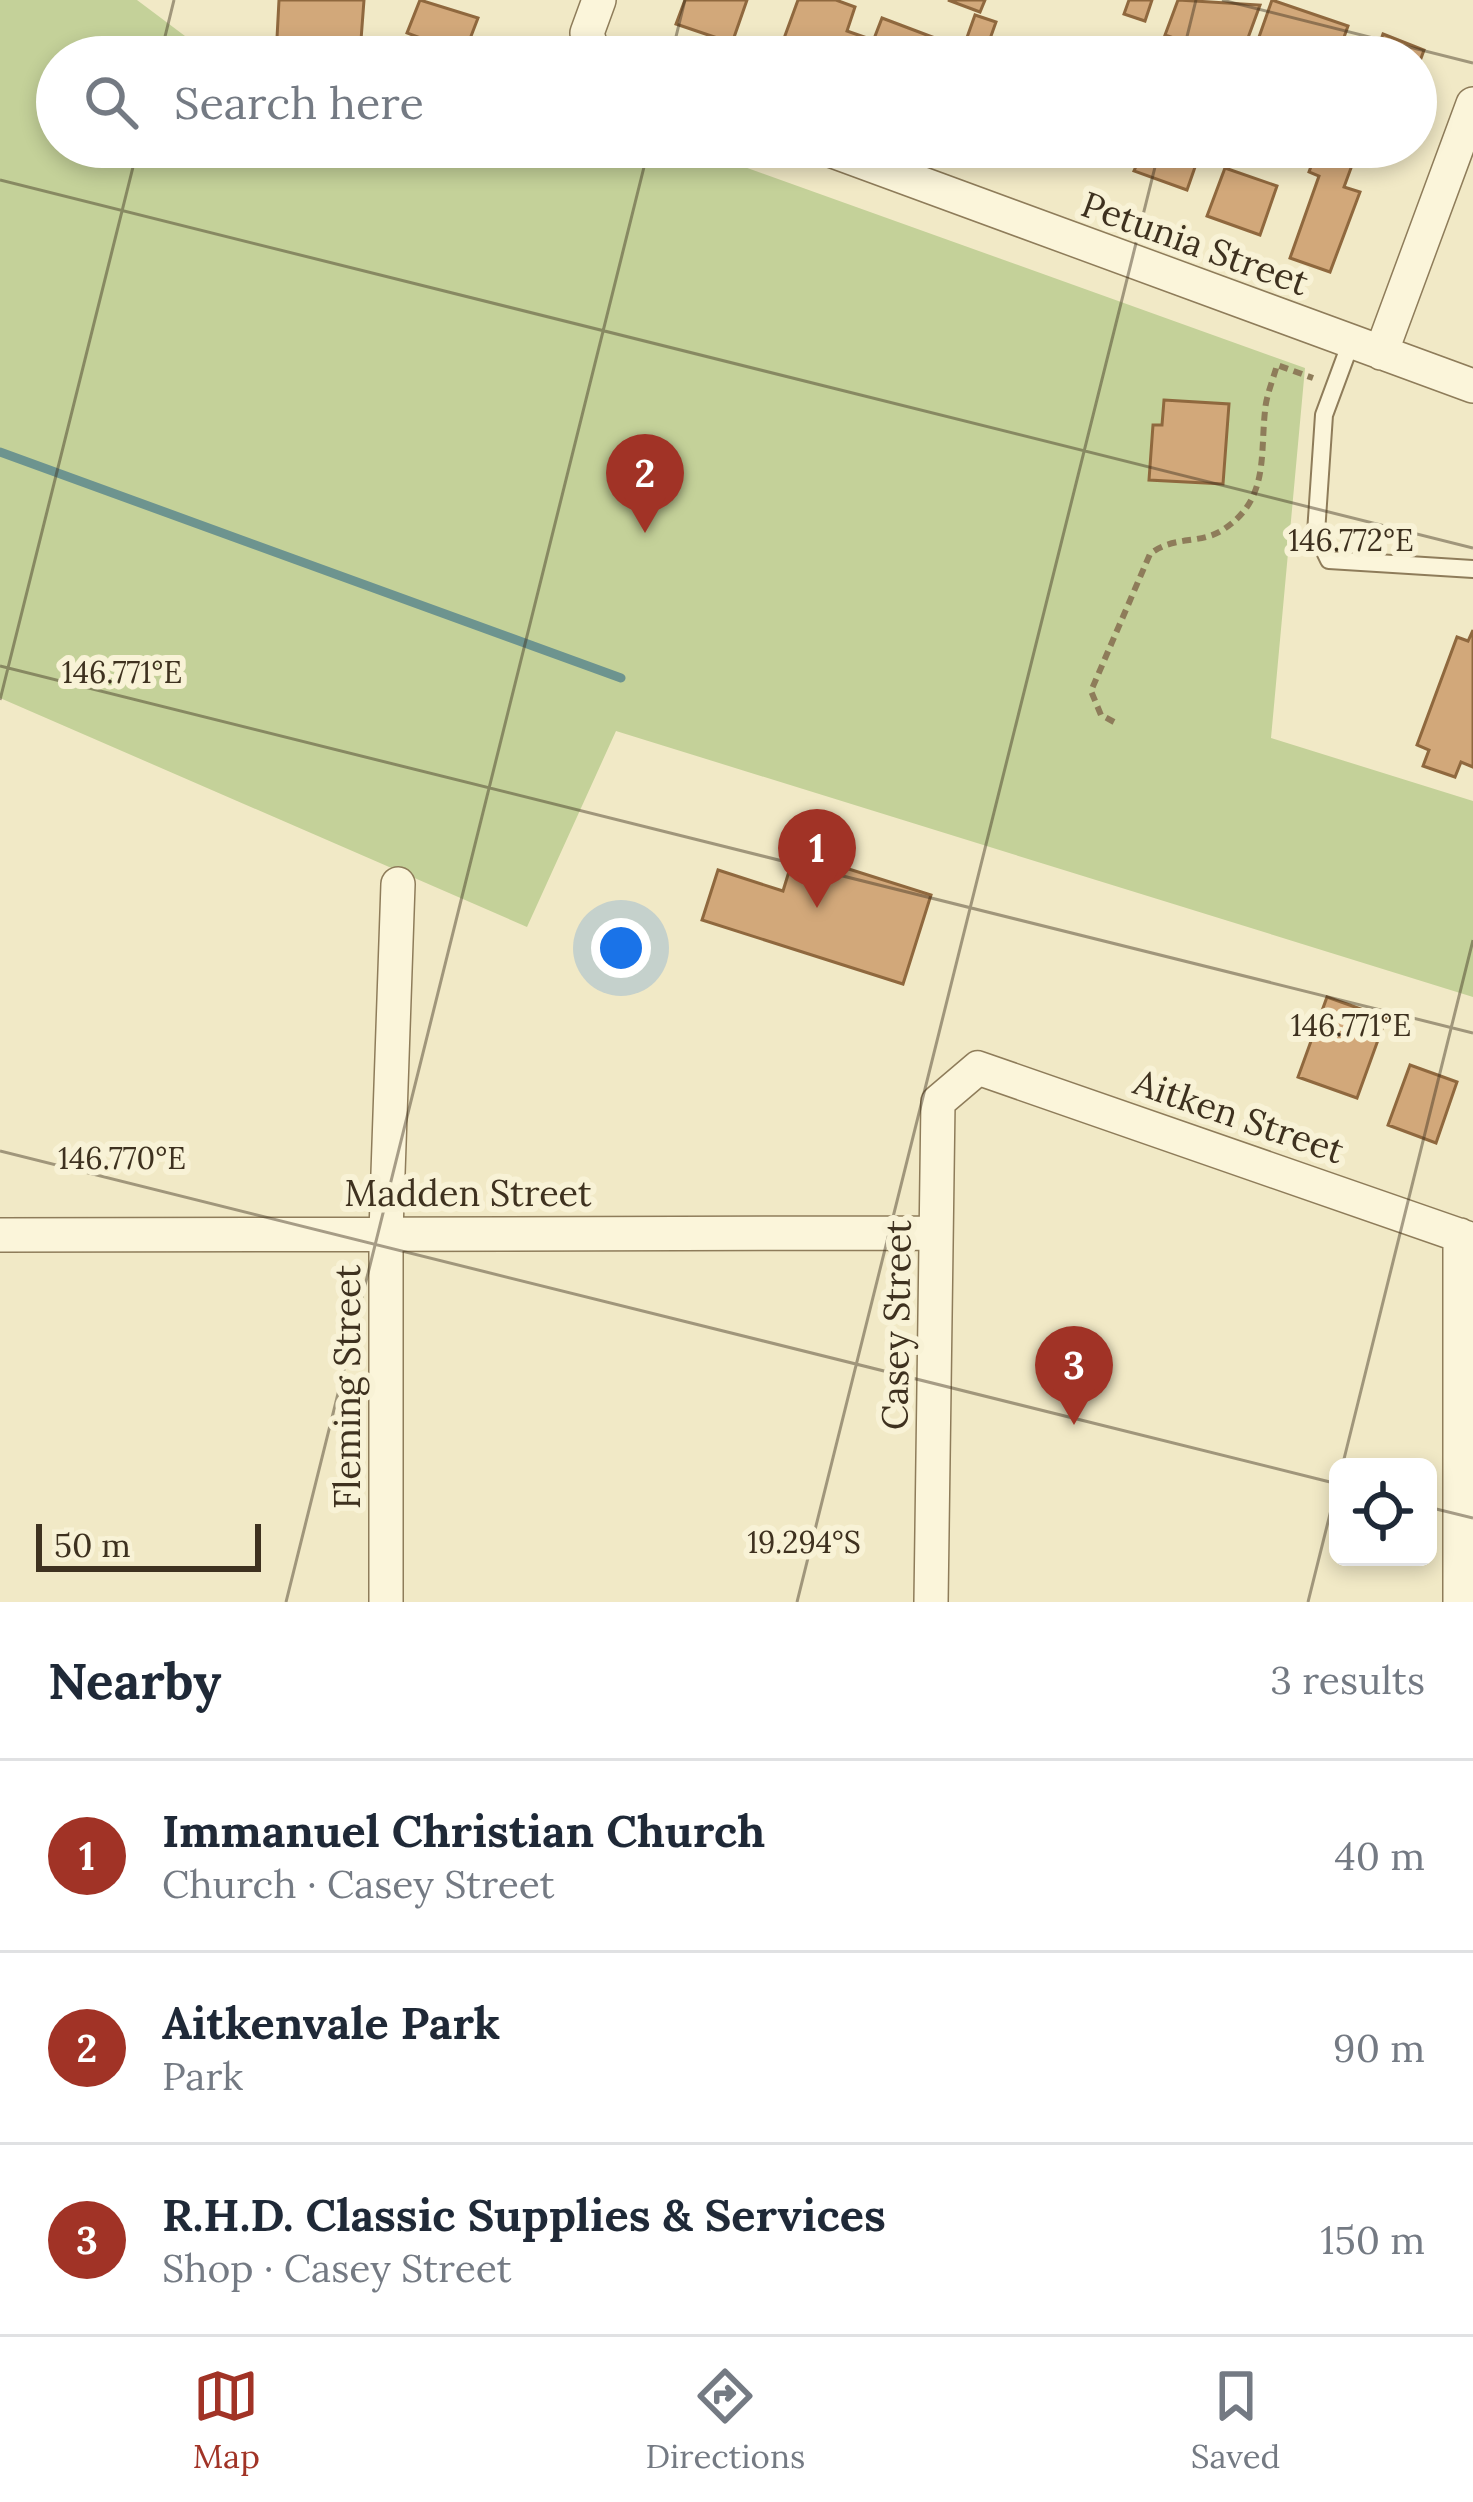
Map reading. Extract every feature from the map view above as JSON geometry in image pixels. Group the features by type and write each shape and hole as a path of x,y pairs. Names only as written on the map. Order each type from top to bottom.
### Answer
{"street":[{"path":"588,36 599,0"},
{"path":"1366,347 1473,104"},
{"name":"Petunia Street","path":"879,168 1473,386"},
{"name":"Fleming Street","path":"386,1602 386,1232 398,884"},
{"name":"Casey Street","path":"931,1602 938,1102 978,1068"},
{"name":"Aitken Street","path":"978,1068 1467,1237"},
{"name":"Madden Street","path":"0,1235 936,1233"},
{"path":"1460,1602 1467,1237"}],"lane":[{"path":"1366,347 1334,385 1324,415 1316,533 1321,550 1329,560 1473,569"}],"path":[{"path":"1114,722 1101,715 1091,691 1150,554 1166,542 1220,532 1253,500 1264,472 1265,408 1277,364 1334,385"}],"green space":[{"path":"0,0 137,0 185,36 36,36 36,168 748,168 1305,368 1271,738 1473,801 1473,997 616,731 527,927 0,698"}],"building":[{"path":"279,0 364,0 361,36 277,36"},
{"path":"420,0 478,18 471,36 407,33"},
{"path":"685,0 747,0 734,36 711,36 676,24"},
{"path":"798,0 836,0 855,7 847,31 861,36 785,36"},
{"path":"948,0 985,0 980,12"},
{"path":"1129,0 1152,0 1145,21 1124,14"},
{"path":"1178,0 1260,5 1249,36 1165,35"},
{"path":"1272,0 1348,26 1344,36 1259,36"},
{"path":"975,15 996,22 991,36 968,36"},
{"path":"882,18 930,36 875,36"},
{"path":"1135,168 1195,168 1187,190"},
{"path":"1225,168 1277,186 1260,235 1207,216"},
{"path":"1310,168 1351,168 1344,187 1360,192 1330,272 1290,258 1319,176 1309,172"},
{"path":"1164,400 1229,404 1223,484 1149,480 1153,425 1162,425"},
{"path":"1473,630 1473,767 1461,762 1455,777 1423,766 1429,750 1417,745 1457,637 1468,641"},
{"path":"795,852 931,895 903,984 702,920 718,870 783,891"},
{"path":"1327,997 1386,1018 1357,1098 1298,1077"},
{"path":"1410,1065 1457,1082 1436,1143 1388,1125"}],"waterway":[{"path":"0,452 621,678"}],"place":[{"name":"Aitkenvale Park","path":"645,533"},
{"name":"Immanuel Christian Church","path":"817,908"},
{"name":"R.H.D. Classic Supplies & Services","path":"1074,1425"}]}
